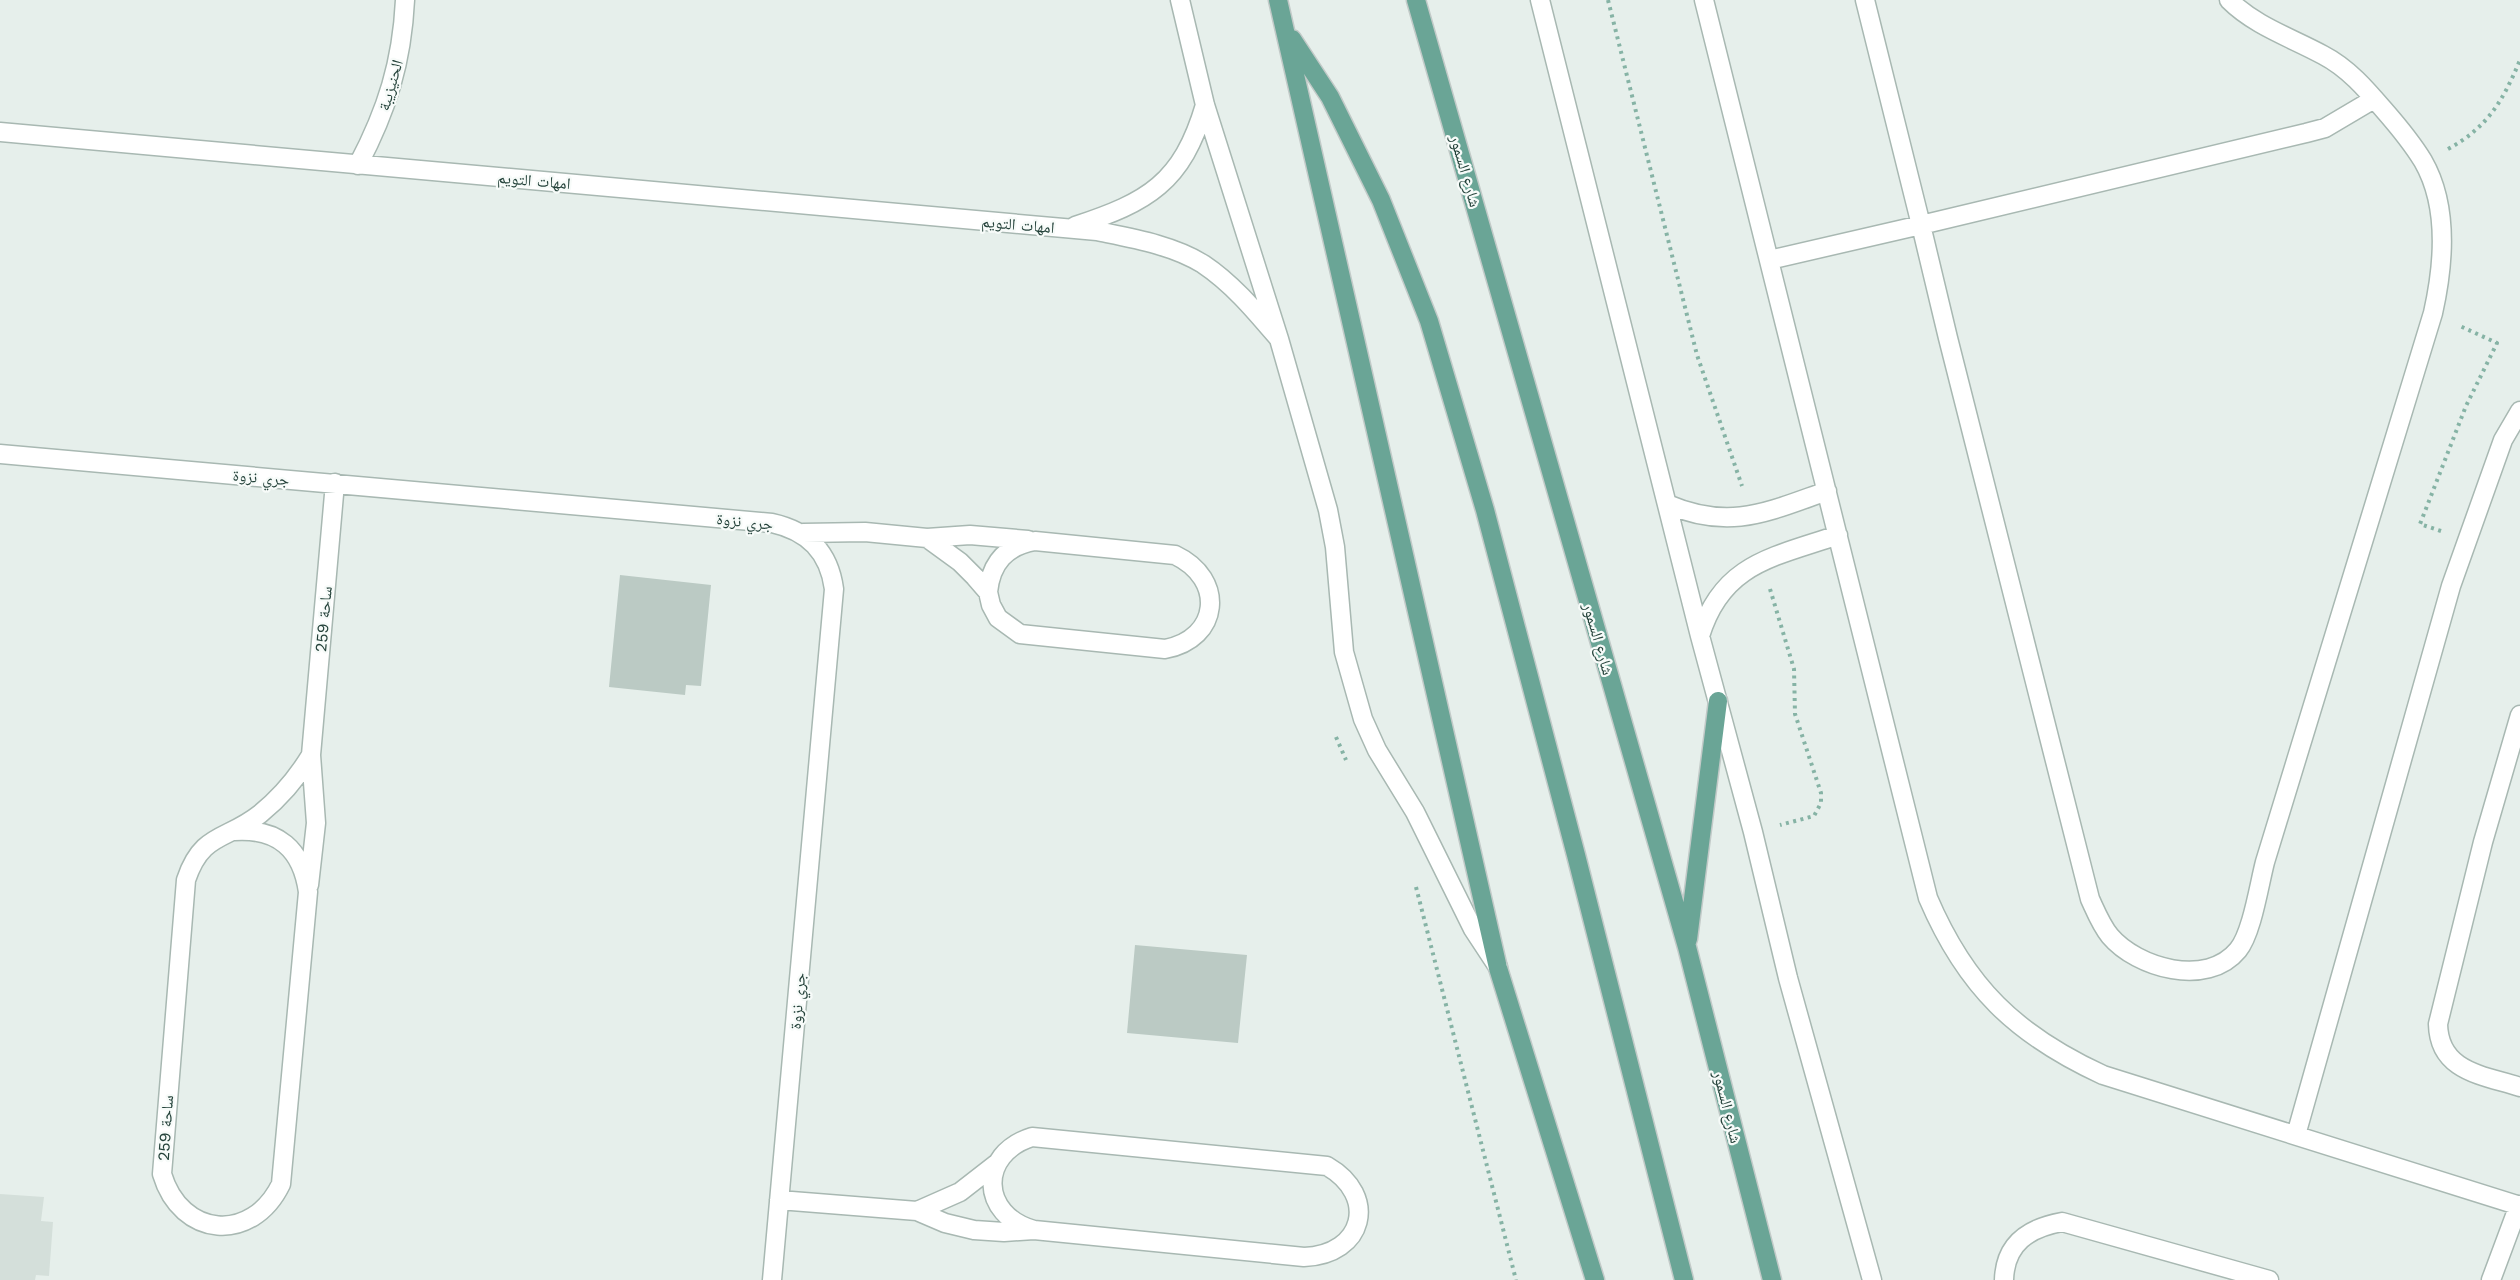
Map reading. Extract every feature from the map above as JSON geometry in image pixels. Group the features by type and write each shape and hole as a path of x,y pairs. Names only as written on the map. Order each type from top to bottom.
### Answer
{"main road":[{"path":"1278,0 1498,968 1594,1280"},
{"name":"شارع السمور","path":"1416,0 1687,946 1772,1280"},
{"path":"1286,30 1330,97 1381,200 1429,321 1488,522 1591,912 1684,1280"},
{"path":"1687,946 1718,701"}],"street":[{"name":"الحنيزيبة","path":"358,165 376,129 393,83 401,44 405,0"},
{"path":"1180,0 1205,105 1279,339 1328,510 1335,547 1344,652 1363,719 1377,750 1420,822 1464,912 1498,968"},
{"path":"1540,0 1700,636 1753,832 1788,978 1872,1280"},
{"path":"1704,0 1928,898 1943,932 1962,963 1984,992 2009,1017 2038,1040 2069,1060 2103,1075 2520,1205 2491,1280"},
{"path":"1865,0 1947,338 2090,899 2100,922 2111,937 2140,959 2177,970 2201,969 2216,965 2228,959 2246,938 2265,862 2433,313 2440,281 2441,228 2436,193 2424,163 2404,134 2349,72 2325,56 2270,28 2229,0"},
{"path":"1769,260 2306,134 2325,128 2374,99"},
{"name":"امهات التويم","path":"1067,228 1121,210 1144,198 1164,181 1181,160 1190,144 1205,105"},
{"name":"امهات التويم","path":"0,132 1067,228 1126,237 1179,252 1202,264 1244,299 1279,339"},
{"path":"2296,1135 2448,597 2503,440 2520,411"},
{"name":"جري نزوة","path":"0,453 772,523 788,526 803,534 825,557 832,573 834,589 772,1280"},
{"name":"ساحة 259","path":"311,755 297,778 258,816 234,831 217,837 202,848 192,862 186,880 162,1174 167,1191 177,1206 192,1217 208,1224 227,1226 244,1222 260,1213 273,1200 281,1184 316,823 316,789 311,755 335,483"},
{"path":"1667,504 1687,512 1730,519 1751,516 1827,491"},
{"path":"803,534 865,532 927,538 970,535 1035,541 1161,553 1175,555 1189,561 1200,572 1207,585 1210,599 1208,614 1202,628 1192,639 1179,646 1165,649 1020,634 998,618 991,605 988,592 993,567 1001,557 1022,543 1035,541"},
{"path":"1700,636 1706,616 1728,583 1762,561 1838,535"},
{"path":"927,538 960,562 988,592"},
{"path":"2520,715 2483,842 2438,1024 2438,1040 2445,1054 2456,1064 2520,1087"},
{"name":"ساحة 259","path":"234,831 252,830 270,834 286,844 298,857 305,874 308,892"},
{"path":"779,1200 917,1211 945,1223 974,1230 1004,1232 1034,1230 1319,1257 1334,1252 1346,1243 1356,1222 1357,1199 1351,1185 1327,1166 1032,1137 1017,1142 1005,1151 996,1164 960,1192 917,1211"},
{"path":"996,1164 992,1178 998,1206 1008,1218 1020,1226 1034,1230"},
{"path":"2004,1280 2008,1256 2021,1238 2040,1226 2062,1222 2269,1280"}],"path":[{"path":"1608,0 1697,356 1751,516"},
{"path":"2424,163 2471,137 2495,110 2520,60"},
{"path":"2433,313 2497,343 2466,406 2420,524 2468,539"},
{"path":"1753,832 1814,816 1821,803 1821,793 1795,714 1794,669 1762,561"}],"shaded area":[{"path":"0,1194 44,1197 41,1221 53,1222 49,1276 36,1275 35,1280 0,1280"}],"building":[{"path":"620,575 711,585 701,686 686,685 685,695 609,687"},
{"path":"1135,945 1247,955 1238,1043 1127,1033"}]}
